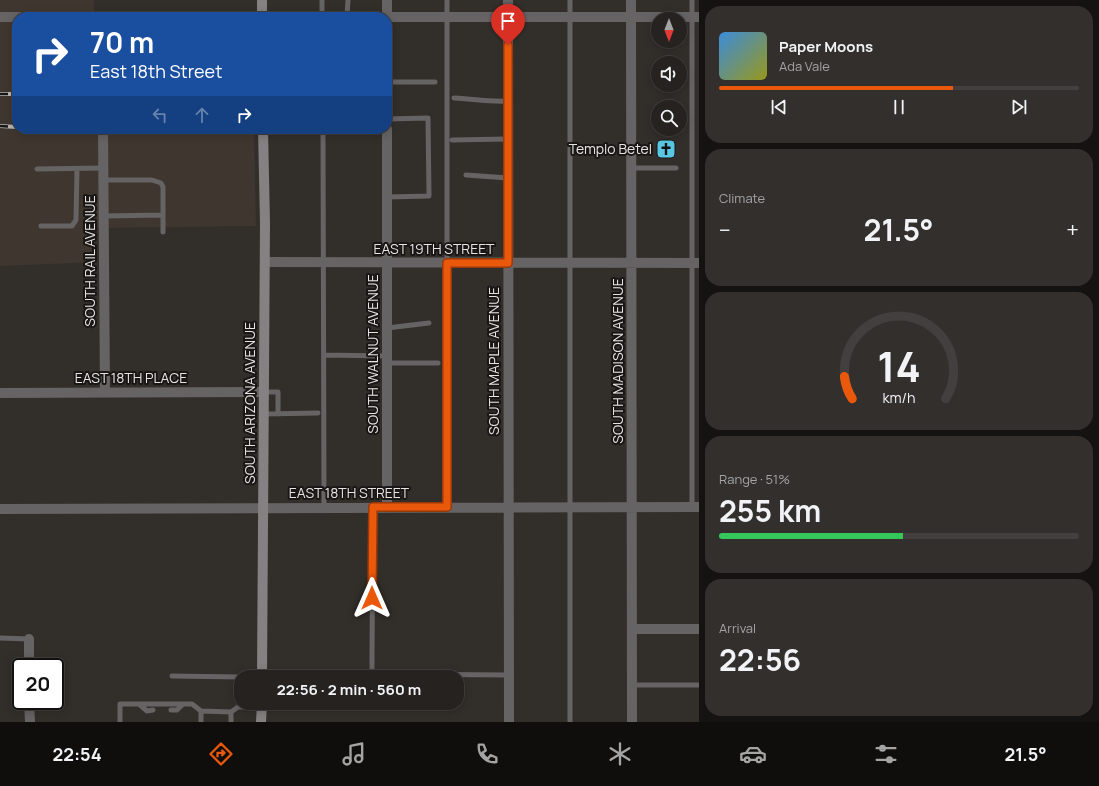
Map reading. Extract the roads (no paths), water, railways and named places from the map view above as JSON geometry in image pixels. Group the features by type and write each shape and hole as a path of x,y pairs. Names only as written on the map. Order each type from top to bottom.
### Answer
{"street":[{"path":"262,0 262,12"},
{"path":"387,0 387,12"},
{"name":"SOUTH MAPLE AVENUE","path":"508,0 509,722"},
{"name":"SOUTH MADISON AVENUE","path":"632,0 632,722"},
{"path":"0,17 12,17"},
{"path":"392,17 696,17"},
{"name":"SOUTH RAIL AVENUE","path":"103,134 105,392"},
{"name":"SOUTH ARIZONA AVENUE","path":"262,670 264,507 264,134"},
{"name":"SOUTH WALNUT AVENUE","path":"387,134 387,507"},
{"name":"EAST 19TH STREET","path":"264,262 570,264 696,263"},
{"name":"EAST 18TH PLACE","path":"0,393 263,392"},
{"name":"EAST 18TH STREET","path":"0,509 264,507 696,507"},
{"path":"632,629 699,629"},
{"path":"29,638 29,658"},
{"path":"29,710 30,722"},
{"path":"262,710 262,722"}],"lane":[{"path":"322,0 322,12"},
{"path":"347,12 348,0"},
{"path":"447,0 447,507"},
{"path":"570,0 570,722"},
{"path":"692,0 696,17 696,507"},
{"path":"392,82 435,82"},
{"path":"454,98 475,99 484,102 508,101"},
{"path":"387,197 429,196 428,118 392,119"},
{"path":"323,134 324,507"},
{"path":"452,140 508,139"},
{"path":"41,226 72,226 76,220 78,168"},
{"path":"37,169 103,168"},
{"path":"632,168 676,168"},
{"path":"466,175 508,178"},
{"path":"103,180 152,180 162,183 163,232"},
{"path":"103,216 163,215"},
{"path":"387,328 430,323"},
{"path":"324,355 438,363"},
{"path":"263,392 278,392 278,414"},
{"path":"263,414 318,413"},
{"path":"373,507 372,669 376,674 509,674"},
{"path":"0,638 29,638"},
{"path":"172,676 234,677"},
{"path":"633,685 699,685"},
{"path":"120,722 120,704 192,704 201,712 231,712 234,710"},
{"path":"139,704 147,710 153,710"},
{"path":"171,710 178,710 183,704"},
{"path":"201,712 201,722"},
{"path":"231,712 231,722"}],"railway":[{"path":"0,94 12,94"},
{"path":"0,126 12,127"}],"place":[{"name":"Templo Betel","path":"666,149"}]}
